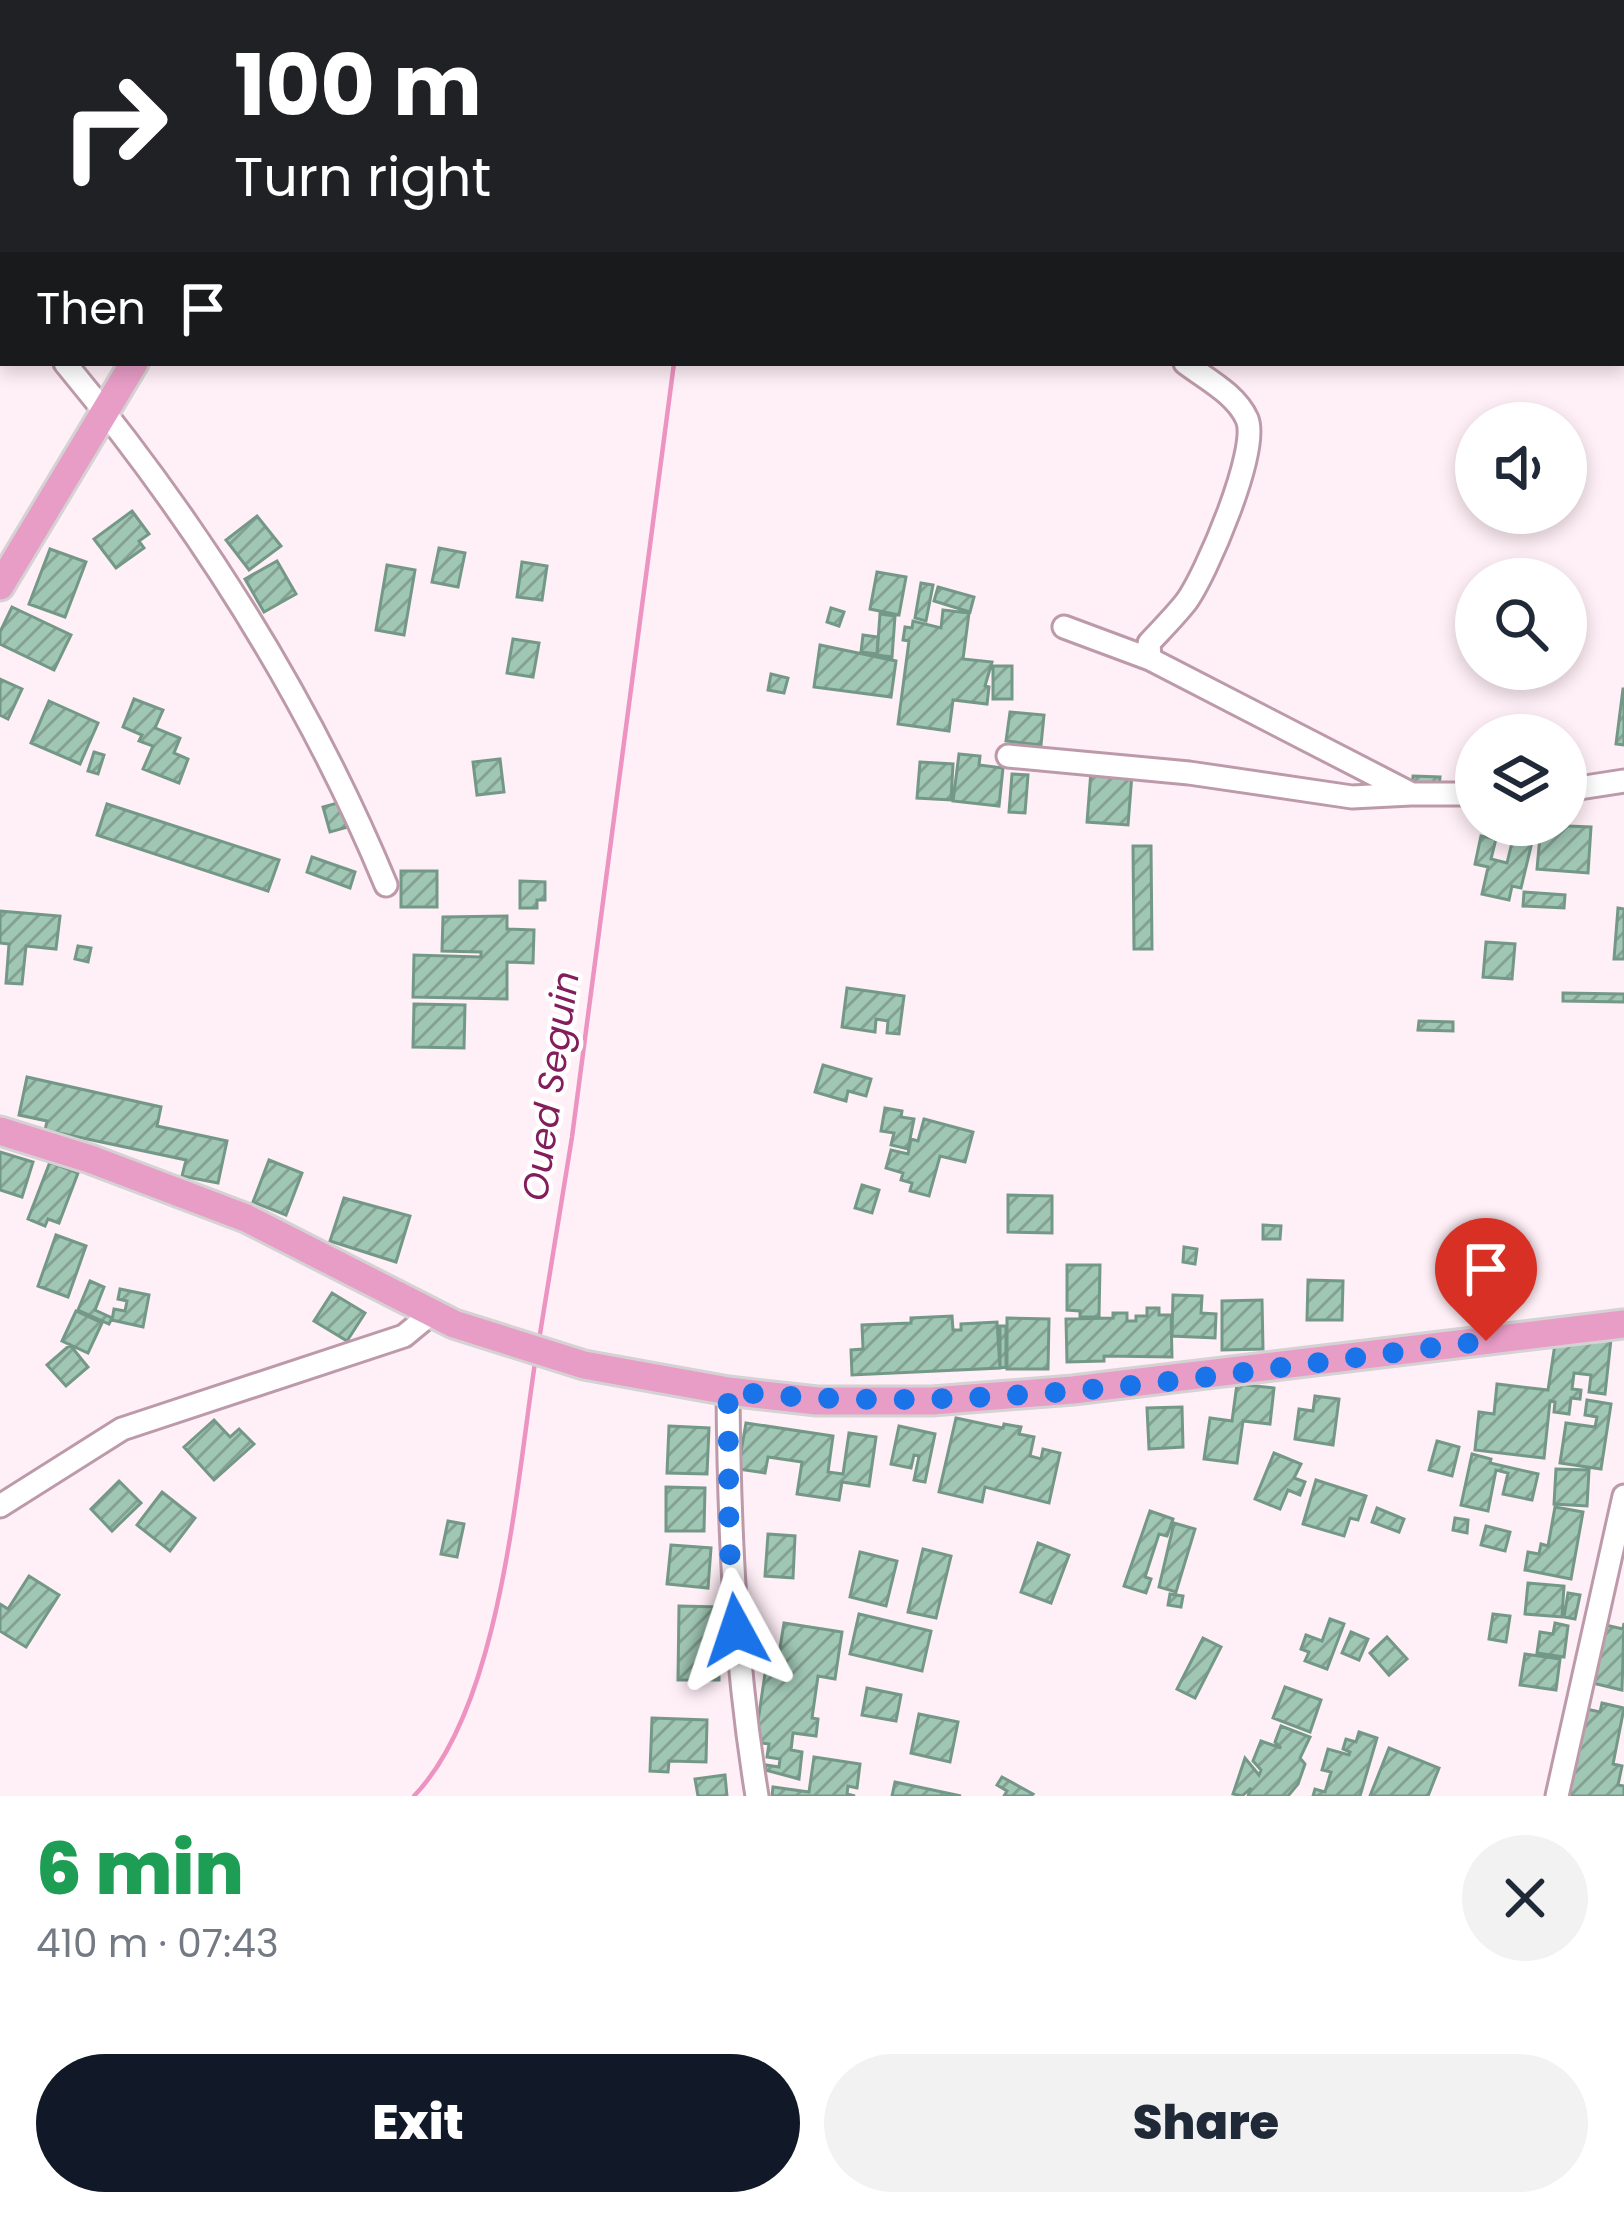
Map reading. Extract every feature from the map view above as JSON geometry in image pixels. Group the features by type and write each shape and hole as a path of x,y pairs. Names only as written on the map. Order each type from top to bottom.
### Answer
{"main road":[{"path":"0,586 132,366"},
{"path":"0,1131 246,1218 454,1324 584,1365 728,1391 817,1401 932,1401 1073,1390 1624,1324"}],"street":[{"path":"68,366 186,521 279,672 353,804 386,885"},
{"path":"1150,659 1149,643 1188,599 1210,553 1248,448 1249,422 1234,400 1189,366"},
{"path":"1064,628 1150,659 1412,794"},
{"path":"1008,756 1190,773 1352,797 1455,794"},
{"path":"1587,787 1624,781"},
{"path":"0,1506 122,1429 404,1336 433,1312"},
{"path":"728,1391 729,1542 744,1719 757,1796"},
{"path":"1557,1796 1624,1496"}],"building":[{"path":"132,511 149,534 139,541 144,548 116,568 94,539"},
{"path":"257,516 281,546 249,570 226,540"},
{"path":"439,548 465,553 458,587 432,582"},
{"path":"50,549 86,562 65,617 29,604"},
{"path":"277,561 296,594 264,612 245,579"},
{"path":"522,562 547,566 542,600 517,597"},
{"path":"387,565 415,570 404,635 376,630"},
{"path":"877,572 906,577 899,615 870,609"},
{"path":"921,583 933,585 926,621 915,618"},
{"path":"938,587 974,597 970,612 934,601"},
{"path":"12,607 71,635 54,670 0,644 0,632"},
{"path":"831,608 844,612 839,626 827,622"},
{"path":"943,610 969,613 963,659 992,662 985,686 989,687 987,704 953,700 949,731 898,724 909,641 903,640 905,627 912,628 913,621 941,628"},
{"path":"880,614 895,616 892,657 877,655"},
{"path":"863,635 878,637 877,654 861,652"},
{"path":"513,639 539,643 533,677 507,673"},
{"path":"820,645 896,661 891,697 814,687"},
{"path":"993,666 1012,666 1012,699 993,699"},
{"path":"771,674 788,678 784,693 768,690"},
{"path":"0,679 22,689 8,719 0,715"},
{"path":"1624,689 1624,745 1616,744"},
{"path":"134,699 163,710 155,728 180,738 174,753 188,759 179,783 143,769 153,746 123,727"},
{"path":"49,701 98,723 80,764 31,743"},
{"path":"1010,712 1044,715 1041,745 1006,741"},
{"path":"94,752 104,755 98,774 88,771"},
{"path":"959,754 980,756 979,765 1003,768 999,806 953,801"},
{"path":"500,759 504,792 477,795 473,762"},
{"path":"920,762 953,764 951,800 917,798"},
{"path":"1091,771 1132,774 1128,825 1087,822"},
{"path":"1012,774 1028,775 1025,813 1009,812"},
{"path":"1413,776 1440,777 1439,788 1412,787"},
{"path":"348,800 355,825 330,832 323,807"},
{"path":"107,804 279,860 268,891 97,835"},
{"path":"1587,827 1591,827 1588,873 1537,869 1539,846 1587,846"},
{"path":"1133,846 1151,846 1152,949 1134,949"},
{"path":"1479,846 1494,846 1491,859 1507,863 1511,846 1531,846 1521,888 1512,886 1509,900 1482,894 1488,867 1475,864"},
{"path":"312,857 355,872 350,888 307,872"},
{"path":"401,871 437,871 437,907 401,907"},
{"path":"520,881 545,882 545,900 537,900 537,908 520,908"},
{"path":"1524,892 1565,895 1564,908 1523,906"},
{"path":"1618,908 1624,909 1624,959 1614,959"},
{"path":"0,911 60,916 56,949 26,946 22,984 6,983 9,944 0,943"},
{"path":"507,916 507,929 534,930 533,963 507,962 507,999 413,997 414,955 481,957 481,952 442,951 443,917"},
{"path":"1486,942 1515,944 1512,979 1483,977"},
{"path":"78,946 91,948 88,962 75,959"},
{"path":"847,988 904,996 899,1034 887,1033 888,1021 876,1019 875,1032 842,1027"},
{"path":"1563,993 1624,994 1624,1002 1563,1001"},
{"path":"414,1004 465,1005 464,1048 413,1047"},
{"path":"1419,1021 1453,1022 1453,1031 1418,1030"},
{"path":"823,1065 871,1079 866,1096 848,1091 846,1101 815,1092"},
{"path":"27,1077 161,1107 157,1126 227,1141 218,1183 182,1176 186,1160 45,1130 47,1121 19,1115"},
{"path":"885,1108 914,1119 908,1149 891,1145 894,1133 881,1131"},
{"path":"924,1119 973,1132 965,1162 940,1156 929,1196 910,1191 912,1183 901,1180 903,1173 886,1168 891,1150 908,1154 911,1139 918,1141"},
{"path":"0,1152 33,1162 22,1197 0,1190"},
{"path":"269,1160 302,1173 286,1215 253,1202"},
{"path":"50,1162 78,1173 59,1223 48,1219 45,1226 28,1219"},
{"path":"862,1185 879,1190 872,1213 855,1208"},
{"path":"1008,1195 1052,1196 1052,1233 1008,1232"},
{"path":"344,1198 410,1216 396,1262 330,1241"},
{"path":"1263,1225 1281,1226 1280,1239 1263,1239"},
{"path":"56,1235 86,1246 68,1297 38,1286"},
{"path":"1184,1247 1197,1249 1195,1264 1183,1262"},
{"path":"1067,1265 1100,1265 1099,1317 1080,1317 1080,1311 1067,1310"},
{"path":"1308,1280 1343,1281 1342,1320 1307,1320"},
{"path":"90,1281 104,1287 95,1310 112,1318 109,1324 78,1310"},
{"path":"120,1289 149,1295 143,1327 112,1320 114,1309 125,1311 127,1301 118,1299"},
{"path":"332,1293 365,1313 347,1341 314,1321"},
{"path":"1173,1295 1202,1296 1201,1313 1216,1314 1215,1338 1172,1336"},
{"path":"1262,1300 1263,1349 1222,1350 1222,1301"},
{"path":"1147,1308 1171,1315 1172,1357 1104,1356 1104,1361 1067,1362 1066,1319 1113,1318 1113,1313 1127,1313 1127,1321 1136,1321 1136,1316 1147,1316"},
{"path":"76,1311 102,1323 88,1353 62,1341"},
{"path":"952,1316 953,1330 961,1330 961,1324 997,1322 1000,1368 852,1375 851,1350 863,1349 862,1325"},
{"path":"1007,1318 1049,1319 1048,1369 1007,1369"},
{"path":"1000,1326 1006,1326 1006,1367 1000,1368"},
{"path":"1611,1339 1605,1394 1589,1392 1591,1375 1574,1373 1572,1389 1581,1390 1580,1399 1571,1398 1569,1414 1554,1412 1555,1402 1550,1401 1544,1458 1475,1450 1479,1412 1494,1414 1497,1384 1548,1390 1555,1344"},
{"path":"70,1345 88,1367 66,1386 47,1365"},
{"path":"1237,1384 1274,1388 1270,1424 1243,1421 1237,1463 1204,1459 1210,1418 1232,1421"},
{"path":"1315,1396 1339,1399 1333,1445 1295,1439 1299,1409 1313,1411"},
{"path":"1587,1400 1611,1404 1601,1469 1560,1463 1566,1423 1595,1427 1597,1417 1585,1415"},
{"path":"1182,1407 1183,1447 1149,1449 1147,1408"},
{"path":"956,1418 1021,1427 1019,1434 1034,1437 1030,1456 1041,1459 1043,1449 1060,1453 1049,1503 985,1487 982,1502 939,1492"},
{"path":"214,1420 230,1437 239,1429 254,1444 214,1480 184,1447"},
{"path":"746,1423 833,1436 828,1472 843,1474 849,1433 876,1437 869,1486 842,1482 839,1500 797,1494 802,1462 768,1457 765,1473 738,1469"},
{"path":"669,1426 709,1428 707,1474 667,1473"},
{"path":"899,1426 935,1434 925,1482 914,1480 919,1456 914,1455 911,1468 891,1464"},
{"path":"1437,1441 1459,1447 1452,1476 1429,1470"},
{"path":"1274,1453 1301,1464 1294,1478 1305,1482 1300,1495 1288,1490 1280,1509 1255,1499"},
{"path":"1472,1454 1538,1474 1532,1500 1503,1494 1508,1473 1496,1470 1488,1511 1461,1505"},
{"path":"1556,1469 1589,1470 1587,1506 1554,1504"},
{"path":"1316,1480 1366,1496 1358,1520 1350,1518 1344,1536 1303,1524"},
{"path":"119,1481 141,1503 112,1531 91,1509"},
{"path":"666,1487 705,1488 704,1531 666,1531"},
{"path":"162,1492 195,1518 170,1551 137,1525"},
{"path":"1555,1507 1583,1512 1571,1579 1525,1570 1528,1552 1539,1554 1541,1544 1548,1546"},
{"path":"1377,1508 1404,1519 1399,1532 1372,1522"},
{"path":"1150,1511 1173,1519 1167,1536 1159,1534 1145,1577 1151,1579 1146,1593 1124,1586"},
{"path":"1455,1518 1468,1520 1467,1533 1453,1530"},
{"path":"448,1521 464,1524 457,1557 441,1554"},
{"path":"1174,1523 1195,1529 1176,1592 1159,1587"},
{"path":"1486,1526 1510,1532 1505,1551 1481,1545"},
{"path":"768,1534 795,1536 793,1578 765,1576"},
{"path":"1038,1543 1069,1555 1051,1603 1021,1592"},
{"path":"671,1545 711,1548 708,1588 667,1584"},
{"path":"923,1549 951,1556 936,1618 908,1612"},
{"path":"860,1552 897,1561 886,1606 850,1597"},
{"path":"29,1576 59,1595 26,1647 0,1631 0,1604 8,1609"},
{"path":"1528,1583 1564,1586 1562,1617 1525,1614"},
{"path":"1568,1593 1580,1595 1575,1619 1564,1617"},
{"path":"1170,1594 1183,1596 1181,1607 1168,1605"},
{"path":"679,1606 719,1607 719,1680 678,1680"},
{"path":"859,1614 931,1631 922,1671 850,1654"},
{"path":"1493,1614 1510,1616 1506,1642 1489,1639"},
{"path":"1330,1619 1344,1624 1327,1669 1305,1661 1309,1652 1301,1649 1306,1635 1322,1641"},
{"path":"784,1623 842,1632 835,1679 818,1676 812,1718 818,1719 816,1736 793,1733 791,1750 802,1752 799,1779 765,1770 766,1765 779,1767 780,1759 767,1757 769,1744 755,1742 768,1653 779,1654"},
{"path":"1555,1623 1568,1626 1564,1657 1537,1653 1540,1632 1553,1634"},
{"path":"1624,1623 1622,1690 1588,1682 1601,1624 1623,1629"},
{"path":"1351,1632 1368,1639 1359,1660 1342,1653"},
{"path":"1387,1637 1407,1659 1389,1675 1370,1653"},
{"path":"1203,1638 1221,1647 1195,1698 1177,1689"},
{"path":"1525,1654 1560,1659 1556,1690 1520,1685"},
{"path":"1285,1687 1321,1700 1310,1732 1273,1718"},
{"path":"867,1688 901,1695 896,1721 862,1715"},
{"path":"1602,1703 1624,1708 1613,1764 1622,1766 1618,1785 1624,1786 1624,1796 1564,1796 1582,1708 1600,1712"},
{"path":"919,1714 958,1722 950,1762 911,1753"},
{"path":"652,1718 707,1720 706,1762 669,1761 668,1772 650,1771"},
{"path":"1281,1726 1310,1737 1300,1758 1305,1764 1298,1784 1288,1796 1248,1796 1251,1788 1242,1796 1233,1794 1245,1758 1259,1775 1261,1770 1253,1761 1261,1741 1281,1748 1275,1742"},
{"path":"1359,1732 1377,1738 1360,1796 1313,1796 1315,1789 1325,1792 1331,1772 1322,1770 1328,1749 1349,1755 1343,1749 1346,1739 1356,1742"},
{"path":"1389,1748 1439,1768 1428,1796 1370,1796"},
{"path":"814,1757 860,1764 857,1788 848,1786 847,1794 855,1796 772,1796 773,1787 809,1792"},
{"path":"725,1775 727,1796 698,1796 695,1779"},
{"path":"1002,1777 1033,1794 1004,1796 1007,1791 997,1785"},
{"path":"895,1782 961,1796 892,1796"}],"waterway":[{"name":"Oued Seguin","path":"539,1340 572,1137 674,366"},
{"name":"Oued Seguin","path":"414,1796 443,1757 467,1708 486,1652 511,1530 535,1363"}],"route":[{"path":"736,1630 729,1542 728,1391 817,1401 932,1401 1073,1390 1486,1341"}]}
